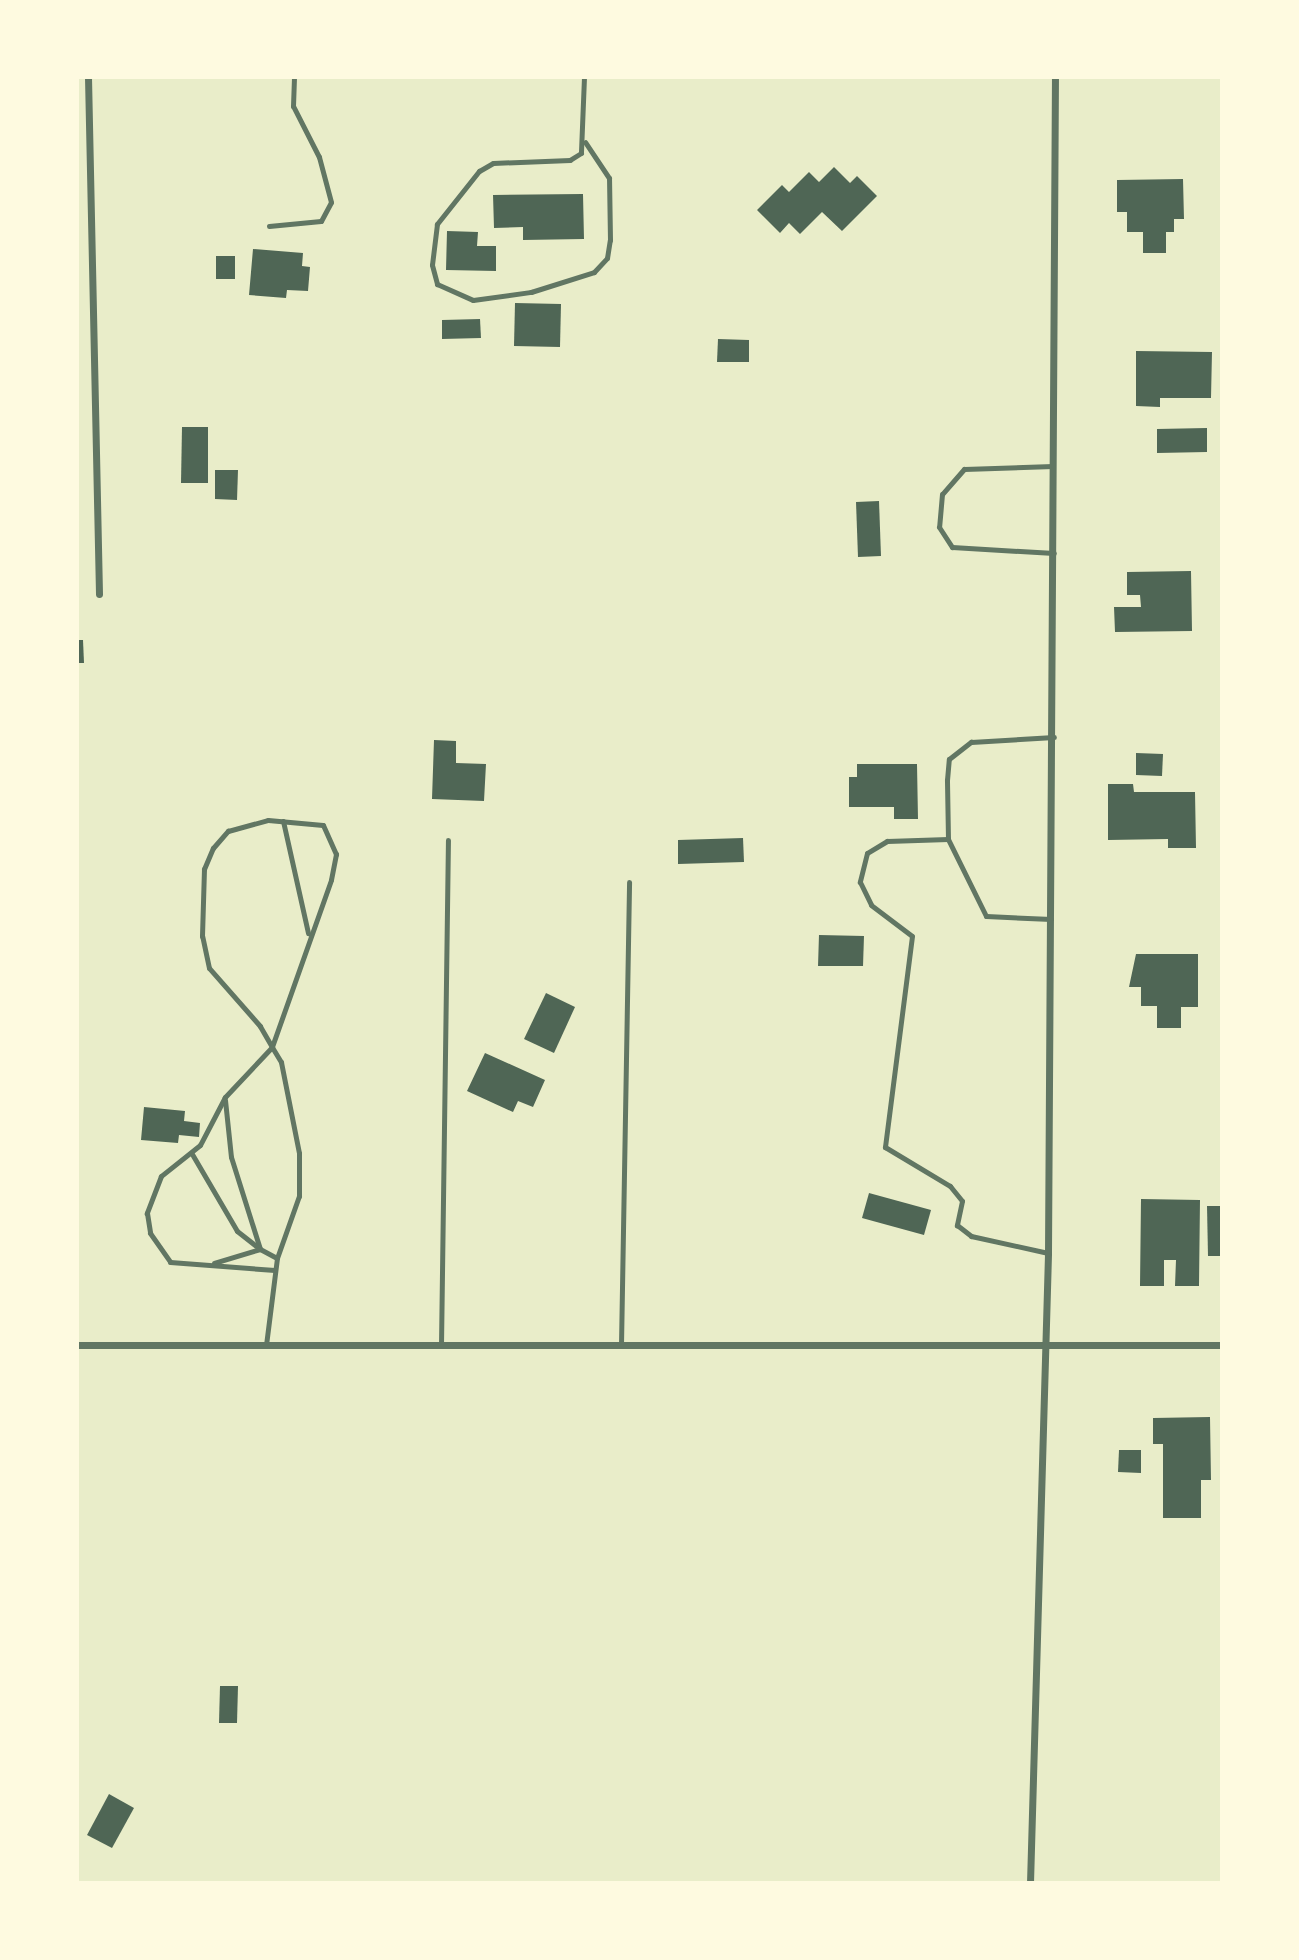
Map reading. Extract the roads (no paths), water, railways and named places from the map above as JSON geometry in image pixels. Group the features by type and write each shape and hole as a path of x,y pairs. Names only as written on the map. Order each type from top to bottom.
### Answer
{"street":[{"path":"88,77 99,594"},
{"path":"1030,1883 1048,1253 1054,737 1055,77"},
{"path":"77,1345 1222,1345"}],"lane":[{"path":"269,226 321,221 331,202 323,168 293,106 294,77"},
{"path":"584,77 585,142 609,178 610,240 607,258 594,272 531,292 482,299 450,293 437,284 432,265 437,224 479,170 493,163 570,160 585,142"},
{"path":"1053,466 964,469 942,494 939,527 952,547 1054,553"},
{"path":"1051,919 986,916 948,839 949,759 971,742 1054,737"},
{"path":"266,1345 277,1258 299,1196 299,1153 281,1062 272,1047 209,968 202,936 204,869 228,831 248,821 323,825 336,854 272,1047 225,1097 192,1154 161,1176 147,1213 150,1233 170,1262 275,1270"},
{"path":"283,821 309,933"},
{"path":"948,839 887,841 867,853 860,882 871,905 912,936 885,1147 950,1186 962,1201 957,1225 971,1236 1048,1253"},
{"path":"441,1345 448,840"},
{"path":"621,1345 629,882"},
{"path":"225,1097 231,1157 260,1249"},
{"path":"192,1154 237,1231 277,1258"},
{"path":"211,1264 260,1249"}]}
